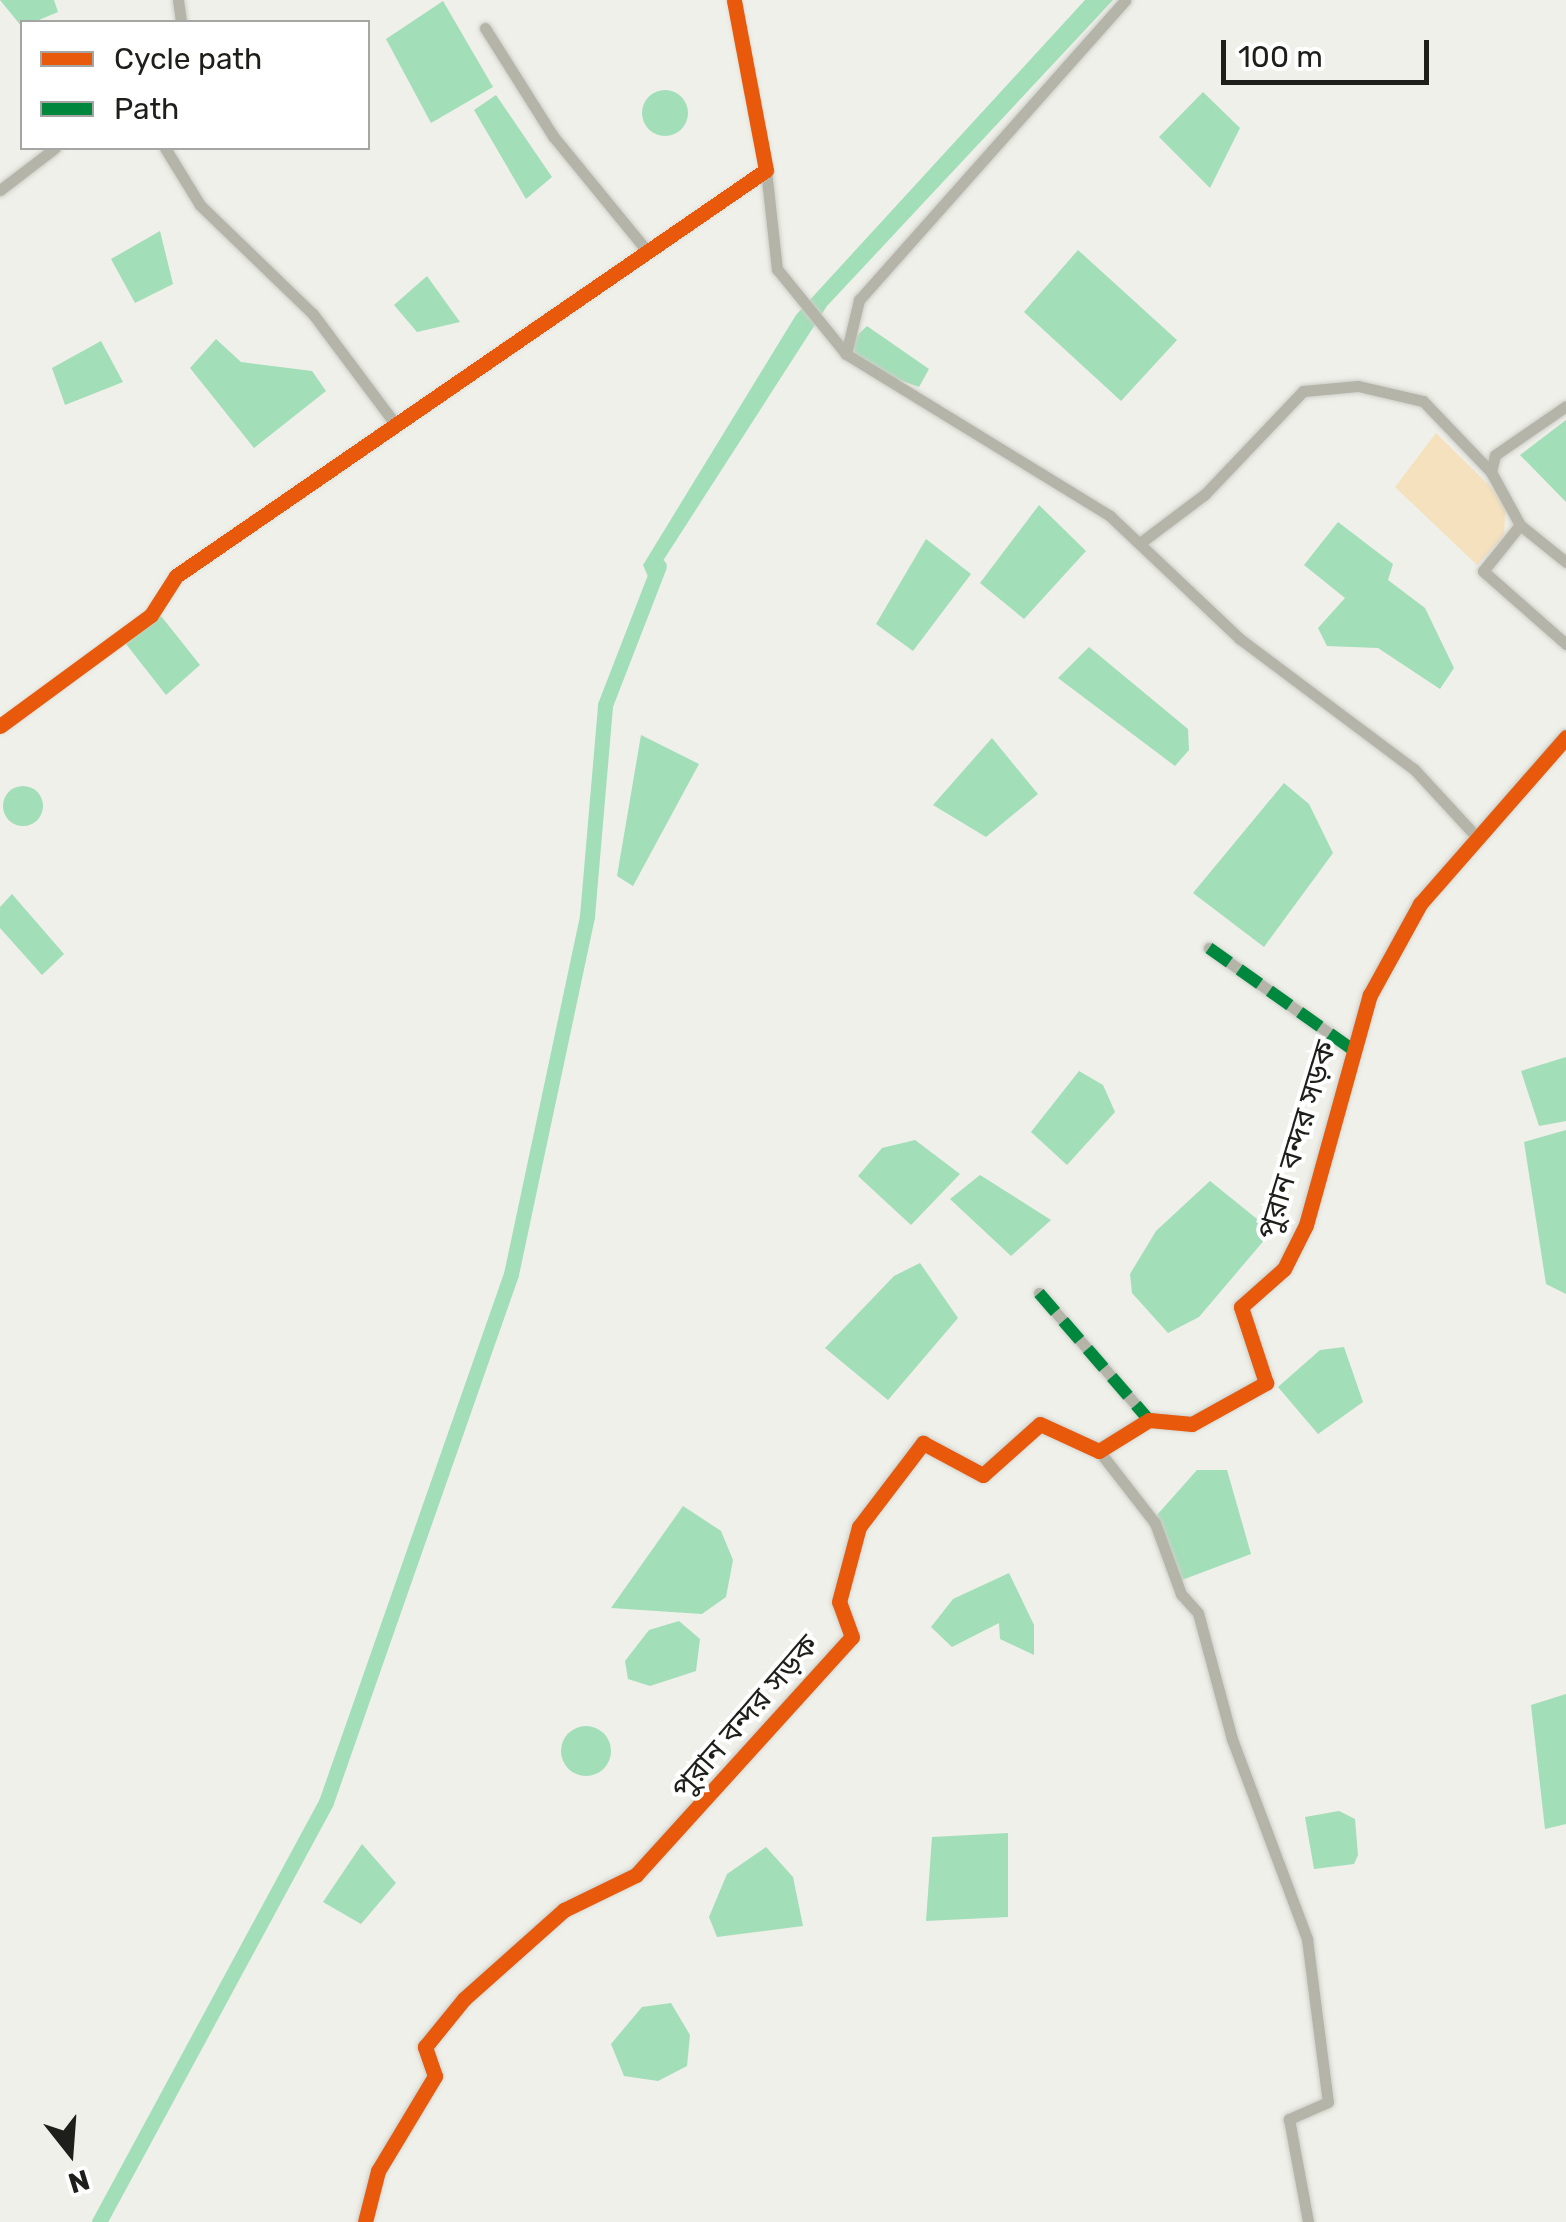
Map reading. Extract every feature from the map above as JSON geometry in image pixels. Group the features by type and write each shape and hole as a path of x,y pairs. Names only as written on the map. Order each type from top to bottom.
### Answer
{"street":[{"path":"734,0 766,170 776,264 846,354 1064,482 1140,543 1277,669 1414,769 1475,835"},
{"path":"846,354 859,300 1125,0"},
{"path":"484,28 553,136 644,247"},
{"path":"0,190 52,150"},
{"path":"166,150 200,205 314,314 393,420"},
{"path":"0,726 151,615 176,576 644,247 766,170"},
{"path":"1140,543 1205,494 1312,387 1423,401 1491,472 1520,526 1566,562"},
{"path":"1491,472 1495,454 1566,406"},
{"path":"1520,526 1483,571 1566,644"},
{"name":"পুরান বন্দর সড়ক","path":"1149,1420 1192,1424 1266,1383 1241,1307 1284,1269 1306,1226 1370,995 1420,904 1475,835 1566,737"},
{"path":"1209,948 1353,1050"},
{"path":"1039,1293 1149,1420 1099,1451 1155,1523 1181,1594 1198,1613 1232,1739 1307,1939 1328,2102 1290,2119 1308,2222"},
{"name":"পুরান বন্দর সড়ক","path":"360,2220 435,2076 425,2047 464,1999 564,1910 636,1875 852,1637 840,1602 860,1527 922,1443 983,1475 1040,1424 1099,1451"}],"shaded area":[{"path":"0,0 54,0 58,12 39,20 20,20 20,25"},
{"path":"1085,0 1113,0 827,306 650,581 643,565 796,315"},
{"path":"443,1 493,87 431,123 386,39"},
{"path":"665,90 681,97 688,113 681,129 665,136 649,129 642,113 649,97"},
{"path":"1203,92 1240,128 1210,188 1159,137"},
{"path":"496,95 552,177 526,199 474,110"},
{"path":"160,231 173,284 135,303 111,259"},
{"path":"1078,250 1177,340 1121,401 1024,312"},
{"path":"427,276 460,322 417,332 394,305"},
{"path":"867,326 929,369 919,387 860,366 850,342"},
{"path":"216,339 241,362 312,371 326,391 254,448 190,368"},
{"path":"101,341 123,382 65,405 52,368"},
{"path":"1566,420 1566,502 1520,455"},
{"path":"1436,433 1506,502 1504,536 1477,565 1395,487"},
{"path":"1039,505 1086,551 1024,619 980,583"},
{"path":"1338,522 1393,564 1388,580 1425,608 1454,668 1440,689 1378,648 1327,646 1318,628 1345,598 1304,565"},
{"path":"926,539 971,574 913,651 876,624"},
{"path":"161,616 200,665 166,695 126,644"},
{"path":"1089,647 1188,729 1189,750 1175,766 1058,678"},
{"path":"641,735 699,764 633,886 617,876"},
{"path":"992,738 1038,794 986,837 933,805"},
{"path":"1284,783 1309,804 1333,853 1264,947 1193,893"},
{"path":"23,786 37,792 43,806 37,820 23,826 9,820 3,806 9,792"},
{"path":"12,894 64,954 42,975 0,928 0,907"},
{"path":"1566,1057 1566,1121 1539,1126 1521,1071"},
{"path":"1079,1071 1103,1085 1115,1112 1067,1165 1031,1132"},
{"path":"1566,1130 1566,1294 1546,1284 1524,1142"},
{"path":"915,1140 960,1174 911,1225 858,1176 882,1148"},
{"path":"980,1175 1051,1220 1011,1256 950,1199"},
{"path":"1210,1181 1267,1227 1266,1238 1199,1317 1168,1333 1132,1293 1130,1274 1156,1231"},
{"path":"920,1263 958,1318 888,1400 825,1348 894,1276"},
{"path":"1344,1347 1363,1402 1318,1434 1278,1387 1320,1350"},
{"path":"1197,1470 1227,1470 1251,1554 1182,1580 1157,1515"},
{"path":"683,1506 721,1531 733,1560 726,1597 702,1614 611,1608"},
{"path":"1009,1573 1034,1625 1034,1655 1000,1639 999,1623 952,1647 931,1627 953,1599"},
{"path":"679,1621 700,1639 696,1671 650,1686 628,1679 625,1661 649,1630"},
{"path":"1566,1694 1566,1824 1545,1829 1531,1705"},
{"path":"586,1726 604,1733 611,1751 604,1769 586,1776 568,1769 561,1751 568,1733"},
{"path":"1339,1811 1355,1819 1358,1855 1354,1864 1314,1869 1305,1817"},
{"path":"1008,1833 1008,1917 926,1921 932,1837"},
{"path":"362,1844 396,1883 361,1924 323,1902"},
{"path":"766,1847 793,1877 803,1926 717,1937 709,1917 727,1874"},
{"path":"671,2003 690,2035 687,2066 658,2081 624,2076 611,2044 642,2007"}],"waterway":[{"path":"99,2222 326,1802 511,1274 587,916 605,705 659,566"}],"marked path":[{"path":"1209,948 1353,1050"},
{"path":"1039,1293 1149,1420"}],"cycle path":[{"path":"0,726 151,615 176,576 766,170 734,0"},
{"path":"365,2222 378,2171 435,2076 425,2047 464,1999 564,1910 636,1875 852,1637 839,1602 859,1527 923,1443 983,1475 1040,1424 1099,1451 1149,1420 1192,1424 1266,1383 1241,1307 1284,1269 1306,1225 1370,995 1420,904 1566,737"}]}
